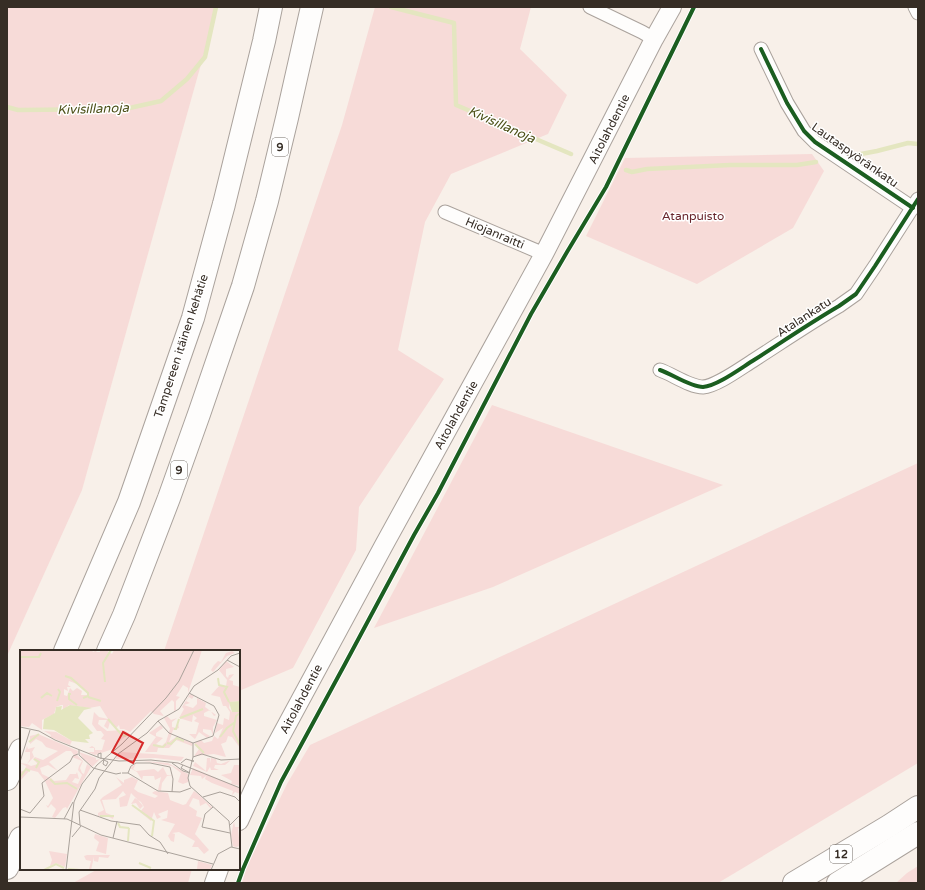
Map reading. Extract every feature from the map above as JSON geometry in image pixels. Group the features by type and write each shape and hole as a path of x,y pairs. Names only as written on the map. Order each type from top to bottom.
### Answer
{"highway":[{"name":"Tampereen itäinen kehätie","path":"65,650 129,502 193,318 224,204 271,7"},
{"name":"9","path":"108,650 124,615 169,498 243,286 267,201 312,7"},
{"path":"7,757 20,745"},
{"path":"7,779 20,752"},
{"name":"12","path":"794,883 918,807"},
{"name":"12","path":"838,883 918,833"},
{"path":"7,868 20,840"}],"main road":[{"name":"Aitolahdentie","path":"240,819 270,757 384,545 544,254 654,39 672,7"},
{"path":"214,883 218,870"}],"street":[{"path":"590,7 654,39"},
{"path":"915,7 918,12"},
{"name":"Lautaspyöränkatu","path":"761,49 787,103 804,132 815,142 915,204"},
{"name":"Atalankatu","path":"660,370 693,385 702,387 713,384 733,374 839,306 856,294 915,204"},
{"name":"Hiojanraitti","path":"446,212 544,254"}],"green space":[{"path":"7,7 217,7 82,490 7,656"},
{"path":"375,7 531,7 520,49 567,95 548,134 451,174 425,222 398,350 444,379 359,507 356,550 293,668 240,691 240,650 164,650 342,125"},
{"name":"Atanpuisto","path":"812,154 824,171 793,228 697,284 586,236 625,158"},
{"path":"492,405 723,485 493,587 374,628"},
{"path":"918,463 918,763 718,883 242,883 247,866 287,784 310,745"},
{"path":"918,866 918,883 896,883 907,873"},
{"path":"96,870 192,870 188,883 73,883"}],"waterway":[{"name":"Kivisillanoja","path":"7,107 18,110 125,109 161,101 187,79 205,57 216,7"},
{"name":"Kivisillanoja","path":"391,7 454,23 456,105 571,154"},
{"path":"845,157 908,143 918,144"},
{"path":"626,170 632,172 647,169 730,165 797,165 816,162"}],"cycle path":[{"path":"238,883 281,782 438,493 531,314 606,187 694,7"},
{"path":"761,49 787,103 804,131 815,142 913,208"},
{"path":"660,370 692,385 703,387 709,386 729,376 839,306 856,294 918,199"}]}
